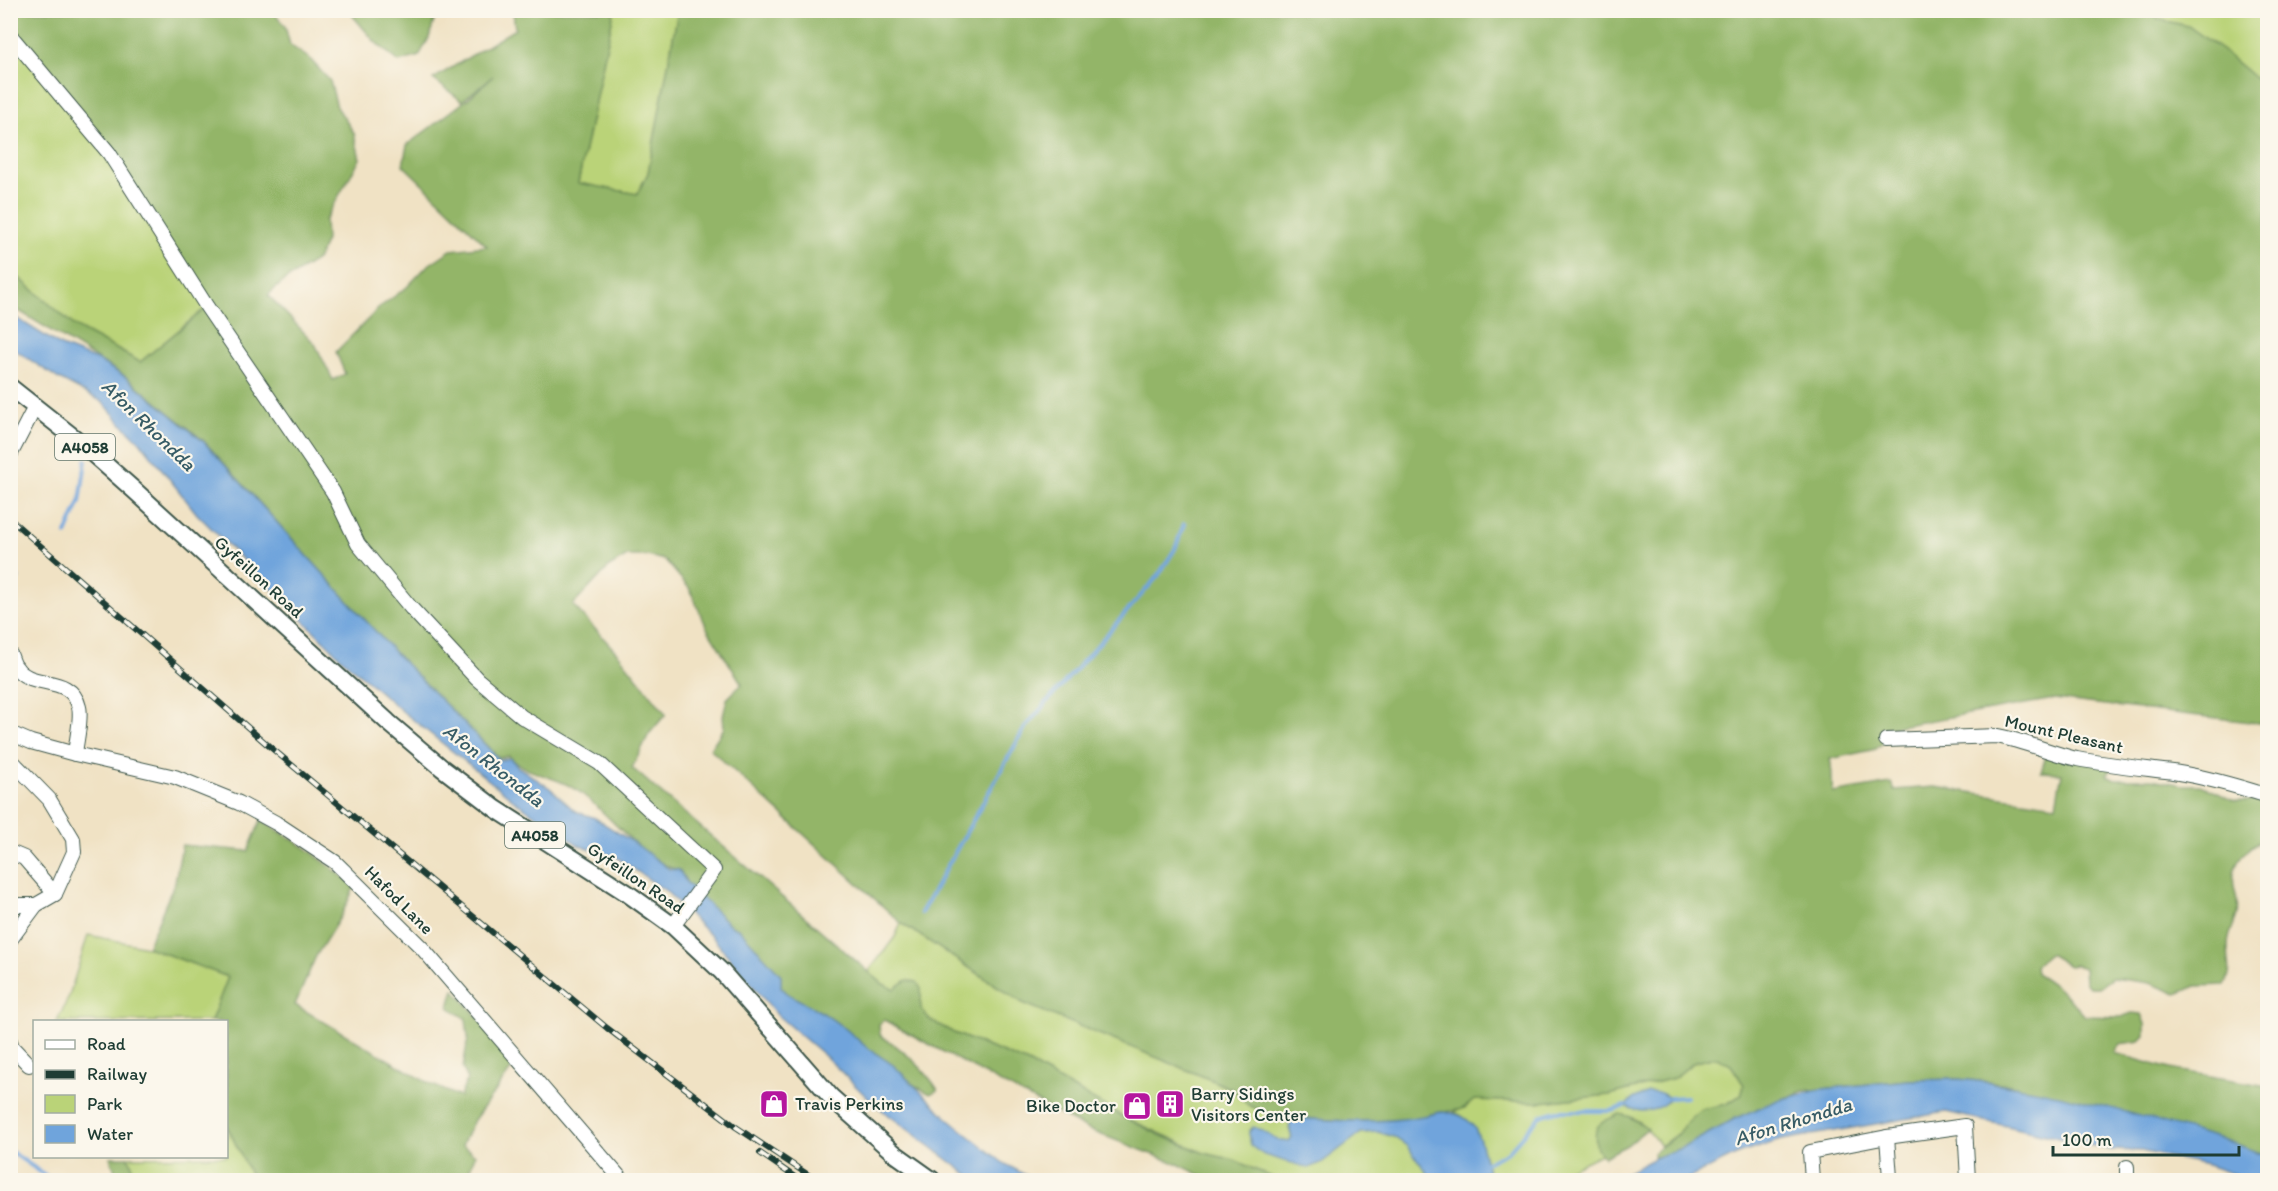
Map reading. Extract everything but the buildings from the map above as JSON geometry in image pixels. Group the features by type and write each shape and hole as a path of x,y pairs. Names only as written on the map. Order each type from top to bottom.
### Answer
{"main road":[{"name":"A4058","path":"10,387 35,407"},
{"name":"Gyfeillon Road","path":"35,407 134,489 388,722 442,768 496,809 627,893 678,920 831,1097 886,1146 932,1180"}],"street":[{"path":"10,35 109,153 207,307 333,492 358,544 411,608 477,679 522,717 599,763 714,870 678,920"},
{"path":"12,448 35,407"},
{"path":"10,654 16,669 28,677 62,686 71,691 80,708 75,754"},
{"name":"Hafod Lane","path":"10,733 31,742 75,754 175,777 239,803 276,823 335,862 422,948 622,1180"},
{"name":"Mount Pleasant","path":"1886,740 1998,736 2014,739 2047,752 2112,765 2174,772 2268,796"},
{"path":"10,759 49,800 73,839 74,852 55,894 36,905 10,940"},
{"path":"10,852 24,858 55,894"},
{"path":"10,904 36,905"},
{"path":"10,1041 12,1047 29,1065"},
{"path":"1812,1180 1810,1152 1887,1137 1965,1126 1968,1180"},
{"path":"1887,1137 1890,1178"}],"green space":[{"path":"351,10 441,11 436,14 429,38 419,56 399,62 375,42 353,16"},
{"path":"2144,10 2157,19 2188,26 2223,51 2267,88 2267,724 2054,699 1881,729 1886,740 1876,749 1830,759 1832,789 1833,793 1891,783 1894,790 1935,787 2056,805 2062,773 2041,772 2047,752 2116,765 2107,775 2115,779 2152,779 2183,785 2201,785 2235,801 2267,801 2267,837 2242,856 2233,877 2238,911 2228,941 2230,969 2225,985 2196,986 2177,994 2150,983 2112,978 2099,987 2089,987 2085,982 2084,968 2069,966 2049,954 2035,966 2036,973 2063,993 2085,1016 2121,1017 2132,1013 2141,1014 2145,1024 2145,1036 2140,1041 2120,1044 2114,1053 2170,1069 2267,1086 2267,1155 2123,1112 2001,1083 1958,1079 1908,1080 1803,1091 1736,1118 1684,1147 1655,1158 1653,1153 1679,1133 1692,1116 1702,1109 1727,1104 1741,1095 1744,1085 1731,1065 1715,1057 1693,1063 1674,1078 1609,1095 1540,1102 1474,1100 1459,1110 1399,1120 1354,1121 1294,1118 1290,1122 1248,1105 1232,1089 1023,1003 901,923 710,749 724,728 723,716 727,699 742,684 708,630 689,588 665,560 647,556 627,556 609,567 573,605 620,656 666,714 649,734 632,768 883,984 894,989 907,980 917,982 921,989 921,1009 930,1020 954,1033 1028,1063 1160,1135 1204,1153 1234,1160 1278,1180 1211,1180 1178,1164 1089,1130 884,1020 879,1024 880,1035 905,1053 926,1074 938,1090 930,1094 914,1085 893,1065 823,1013 788,994 781,987 781,975 738,928 732,927 687,883 679,870 667,866 640,848 578,791 524,768 509,756 499,758 395,653 203,440 125,376 11,306 11,271 76,327 140,362 207,307 109,153 11,35 11,11 273,11 285,26 290,45 310,59 330,81 337,107 354,133 360,159 325,220 326,240 317,260 285,280 268,295 315,344 333,380 345,374 336,352 380,307 407,287 427,266 451,250 487,246 403,165 407,145 469,98 493,76 462,101 433,79 515,29 511,11 614,11 578,183 637,194 648,173 678,11"},
{"path":"614,11 678,11 648,173 637,194 578,183"},
{"path":"2144,11 2267,11 2267,88 2223,51 2188,26 2157,19"},
{"path":"10,35 109,153 207,307 140,362 76,327 11,271"},
{"path":"261,820 306,848 355,886 341,916 316,956 295,1005 430,1084 460,1097 467,1079 463,1068 468,1038 466,1019 449,1007 454,989 516,1063 474,1120 462,1145 475,1155 466,1180 253,1180 228,1128 228,1020 211,1020 228,977 147,947 175,882 182,845 248,851"},
{"path":"901,923 1023,1003 1232,1089 1248,1105 1290,1122 1289,1129 1292,1137 1289,1141 1279,1140 1252,1128 1249,1132 1251,1146 1343,1145 1361,1133 1378,1132 1394,1137 1407,1146 1429,1175 1442,1180 1278,1180 1234,1160 1204,1153 1124,1117 1028,1063 954,1033 930,1020 921,1009 907,980 894,989 883,984 868,972 895,937"},
{"path":"88,935 147,947 228,977 211,1020 58,1020 69,996"},
{"path":"1715,1057 1731,1065 1744,1085 1741,1095 1727,1104 1702,1109 1692,1116 1678,1133 1660,1146 1639,1122 1626,1115 1619,1115 1611,1118 1597,1150 1601,1154 1548,1180 1466,1180 1488,1170 1474,1129 1462,1116 1454,1112 1465,1108 1474,1100 1540,1102 1609,1095 1674,1078 1693,1063"},
{"path":"1619,1114 1628,1116 1648,1128 1627,1145 1604,1157 1597,1150 1596,1130 1601,1123"},
{"path":"228,1128 253,1180 135,1180 128,1158 228,1158"},
{"path":"110,1158 128,1158 135,1180 118,1180"}],"water":[{"name":"Afon Rhondda","path":"10,314 61,346 99,361 124,376 204,442 397,655 500,760 510,758 518,767 550,788 575,811 595,818 636,844 669,869 679,870 687,883 732,927 738,928 781,975 781,987 788,994 823,1013 847,1030 865,1046 893,1065 952,1122 1002,1162 1034,1180 975,1180 874,1104 825,1056 778,1016 713,938 666,891 616,857 580,846 516,802 402,711 340,657 197,514 142,444 103,402 59,379 11,347"},
{"name":"Afon Rhondda","path":"1958,1079 2055,1094 2222,1139 2267,1155 2267,1180 2251,1180 2207,1165 2141,1151 2111,1150 1946,1112 1782,1140 1740,1153 1685,1180 1613,1180 1655,1158 1684,1147 1736,1118 1778,1100 1822,1089 1908,1080"},
{"path":"1648,1092 1661,1093 1670,1098 1660,1107 1649,1111 1625,1106 1633,1099"},
{"path":"1441,1112 1464,1117 1471,1123 1476,1130 1488,1171 1466,1180 1442,1180 1429,1175 1407,1146 1394,1137 1378,1132 1361,1133 1321,1163 1308,1168 1264,1155 1251,1146 1249,1132 1253,1127 1258,1128 1274,1138 1289,1141 1292,1137 1290,1125 1294,1118 1349,1121 1386,1120"}],"waterway":[{"path":"66,534 80,502 86,460"},
{"path":"921,913 1026,726 1158,576 1175,549 1184,524"},
{"path":"10,585 18,578"},
{"path":"1670,1098 1686,1097"},
{"path":"1486,1163 1508,1152 1540,1116 1557,1111 1611,1111 1625,1106"},
{"path":"10,1151 52,1180"}],"railway":[{"path":"10,519 269,746 607,1028 736,1127 816,1180"},
{"path":"760,1153 799,1180"}],"place":[{"name":"Travis Perkins","path":"774,1104"},
{"name":"Barry Sidings Visitors Center","path":"1170,1104"},
{"name":"Bike Doctor","path":"1137,1106"}]}
